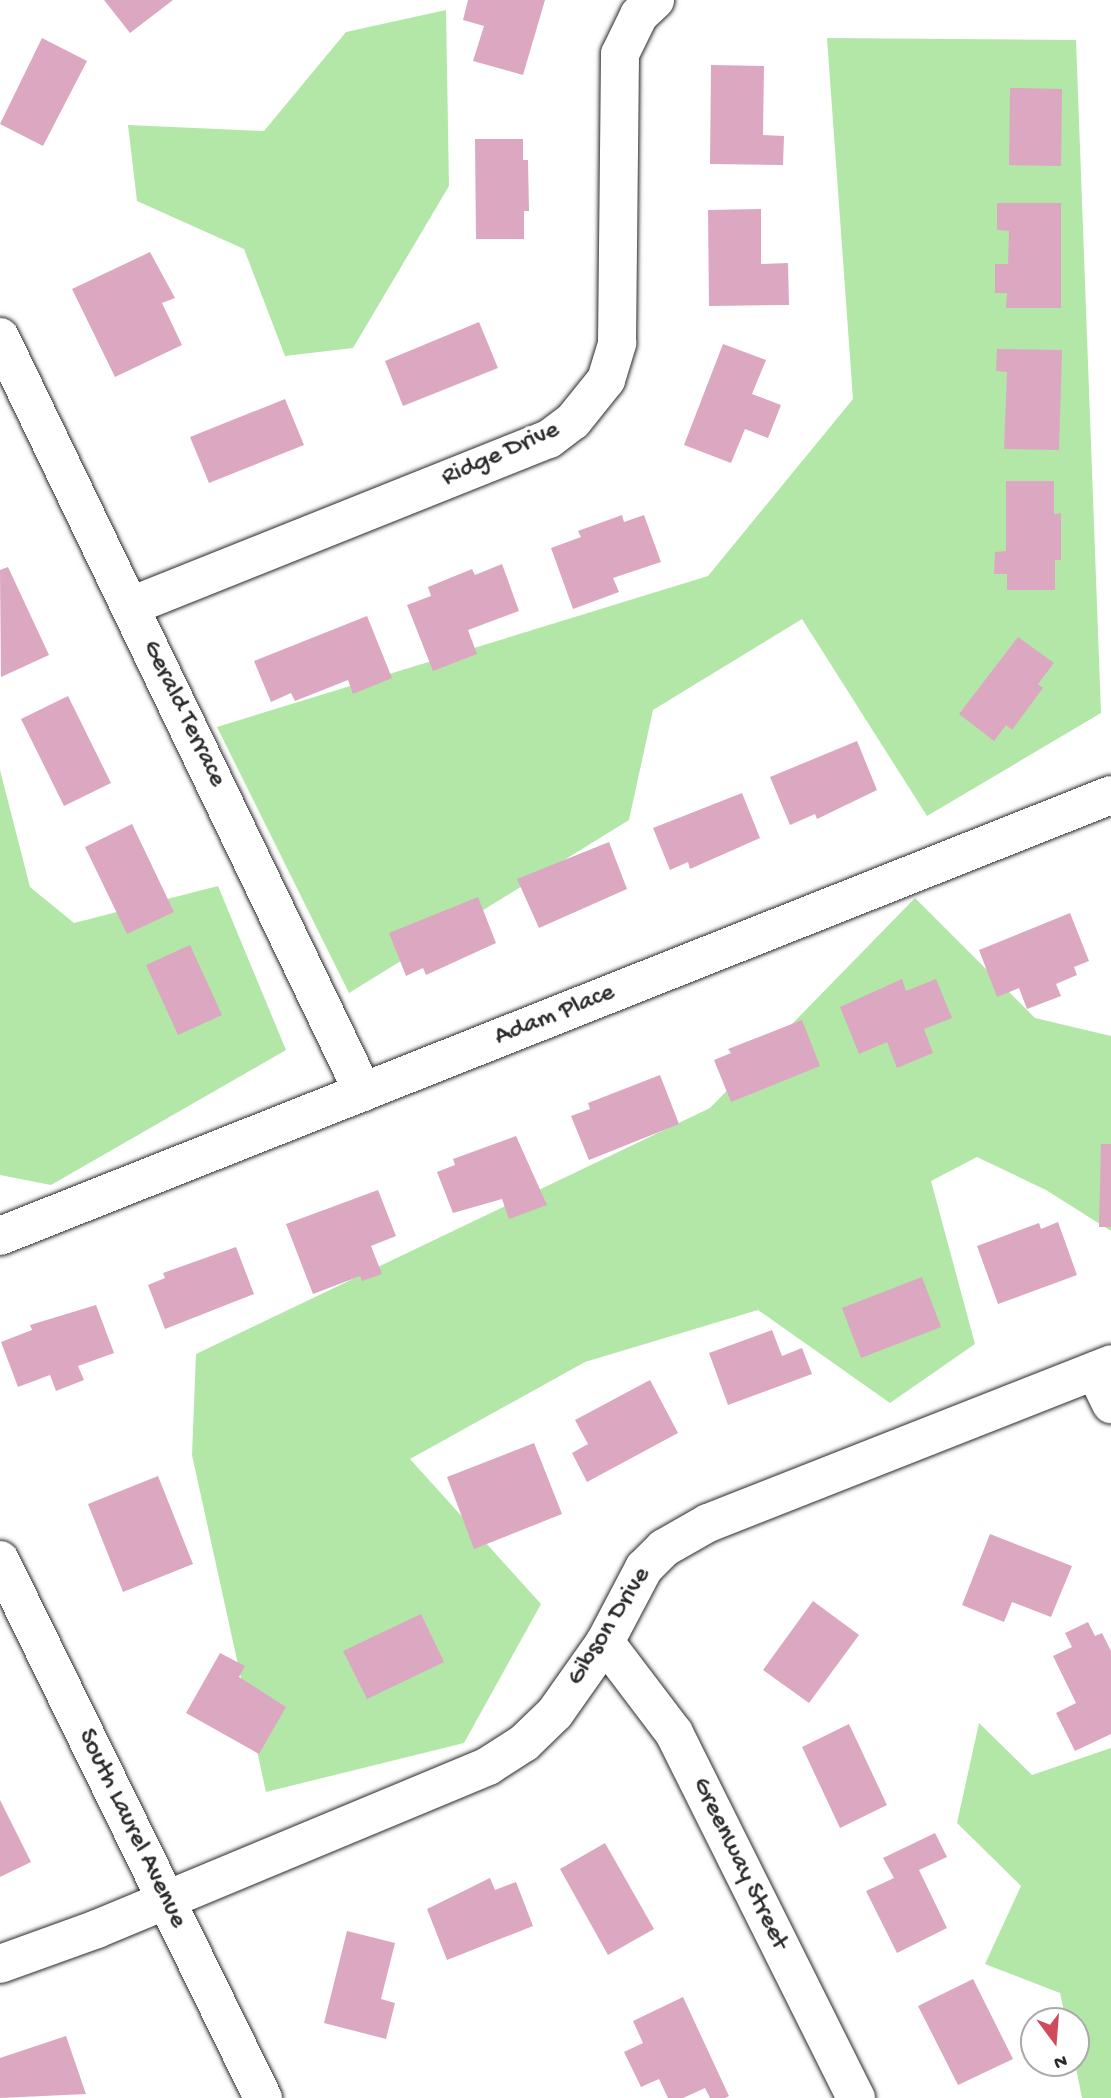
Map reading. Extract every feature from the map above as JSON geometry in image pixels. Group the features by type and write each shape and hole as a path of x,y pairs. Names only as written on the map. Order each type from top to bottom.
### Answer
{"street":[{"name":"Ridge Drive","path":"131,606 549,439 573,421 606,380 617,343 620,54 639,15 655,0"},
{"name":"Gerald Terrace","path":"0,337 363,1092"},
{"name":"Adam Place","path":"0,1237 1111,795"},
{"name":"Gibson Drive","path":"0,1964 166,1899 488,1766 524,1743 555,1713 605,1642 644,1568 664,1548 708,1523 1106,1380"},
{"name":"South Laurel Avenue","path":"0,1560 263,2098"},
{"name":"Greenway Street","path":"605,1642 674,1733 856,2098"}],"green space":[{"path":"446,10 449,186 353,348 285,356 244,249 137,201 128,125 264,131 346,32"},
{"path":"827,38 1076,40 1101,713 927,816 802,619 653,710 629,820 349,993 217,727 708,576 853,399"},
{"path":"0,770 30,887 74,923 218,886 286,1050 51,1185 0,1175"},
{"path":"915,898 1035,1018 1111,1036 1111,1231 1046,1190 977,1157 931,1181 975,1344 890,1403 758,1310 585,1362 410,1459 541,1604 464,1743 266,1792 192,1455 196,1354 710,1108"},
{"path":"979,1723 1032,1775 1111,1748 1111,2098 1082,2098 1078,2077 1090,2077 1090,2007 1063,2007 1060,1993 985,1964 1021,1886 957,1823"}],"building":[{"path":"104,0 173,0 130,33"},
{"path":"468,0 545,0 523,75 473,61 484,26 463,20"},
{"path":"42,38 87,61 43,146 0,124"},
{"path":"711,65 764,66 763,135 784,136 783,165 710,164"},
{"path":"1010,88 1062,89 1061,166 1009,165"},
{"path":"475,139 523,139 523,160 528,160 529,211 524,211 524,239 476,239"},
{"path":"997,203 1061,203 1061,308 1006,308 1007,293 995,293 995,264 1008,264 1009,231 997,230"},
{"path":"761,209 761,264 788,263 789,305 709,306 708,210"},
{"path":"150,252 175,298 162,303 182,345 115,377 72,289"},
{"path":"479,322 498,368 403,406 385,361"},
{"path":"723,344 766,360 752,394 781,405 768,438 745,429 731,463 684,445"},
{"path":"997,349 1062,350 1059,450 1004,449 1007,372 996,371"},
{"path":"285,399 304,445 209,483 190,437"},
{"path":"1006,481 1054,481 1054,514 1061,513 1061,560 1055,560 1055,590 1007,590 1007,574 994,574 995,552 1006,551"},
{"path":"622,515 624,522 644,515 661,562 613,578 619,592 573,609 551,548 581,537 578,531"},
{"path":"502,564 519,611 468,630 477,654 433,671 407,605 431,596 428,587 472,569 475,575"},
{"path":"8,567 49,655 1,677 0,570"},
{"path":"367,616 392,678 353,694 348,680 295,701 291,693 271,702 254,661"},
{"path":"1018,637 1054,663 1038,684 1043,688 1012,730 1006,725 994,741 959,714"},
{"path":"68,696 111,783 64,806 21,719"},
{"path":"857,741 877,790 817,819 815,814 790,825 770,777"},
{"path":"742,793 760,838 690,869 688,862 670,870 653,828"},
{"path":"132,824 174,912 127,934 85,847"},
{"path":"609,842 627,889 539,928 517,879"},
{"path":"478,897 496,943 426,975 423,968 406,976 389,933"},
{"path":"1070,913 1089,961 1074,967 1077,975 1056,984 1061,996 1027,1009 1019,988 997,997 979,950"},
{"path":"190,945 222,1015 178,1035 146,965"},
{"path":"902,979 906,991 936,979 952,1018 924,1029 933,1053 897,1068 887,1042 859,1054 840,1007"},
{"path":"802,1020 820,1066 731,1102 714,1060 731,1053 728,1049"},
{"path":"660,1075 679,1124 589,1160 571,1116 590,1109 588,1103"},
{"path":"516,1136 547,1205 509,1219 502,1199 453,1213 437,1172 455,1165 453,1159"},
{"path":"1101,1144 1111,1144 1111,1227 1099,1227"},
{"path":"378,1190 396,1236 371,1246 382,1274 362,1281 360,1276 313,1294 286,1224"},
{"path":"1058,1222 1077,1275 998,1304 977,1246 1039,1223 1041,1229"},
{"path":"236,1247 254,1294 165,1329 148,1285 165,1278 163,1273"},
{"path":"922,1277 941,1327 861,1358 842,1308"},
{"path":"96,1305 114,1353 78,1366 84,1380 56,1391 50,1375 18,1387 1,1342 32,1330 30,1325"},
{"path":"772,1330 782,1356 802,1348 812,1374 728,1405 709,1353"},
{"path":"650,1380 678,1433 587,1482 572,1453 588,1444 575,1420"},
{"path":"534,1443 562,1514 474,1549 447,1477"},
{"path":"158,1476 193,1564 123,1592 88,1504"},
{"path":"990,1534 1072,1566 1051,1617 1012,1602 1004,1622 962,1605"},
{"path":"813,1601 859,1635 809,1703 763,1670"},
{"path":"421,1614 444,1662 367,1699 343,1651"},
{"path":"1088,1622 1095,1636 1102,1633 1111,1651 1111,1734 1075,1751 1056,1713 1076,1703 1053,1656 1072,1647 1065,1633"},
{"path":"220,1653 245,1666 239,1677 286,1707 259,1754 186,1713"},
{"path":"849,1724 887,1805 840,1828 802,1747"},
{"path":"0,1800 31,1862 0,1877"},
{"path":"935,1833 947,1857 919,1870 947,1928 897,1953 866,1891 894,1878 883,1858"},
{"path":"605,1843 654,1929 608,1955 560,1869"},
{"path":"490,1878 495,1890 516,1882 533,1926 447,1960 427,1909"},
{"path":"347,1931 395,1943 381,1999 395,2003 386,2039 324,2023"},
{"path":"973,1979 1013,2059 958,2085 918,2006"},
{"path":"683,1997 729,2096 725,2098 710,2098 705,2088 683,2098 668,2098 659,2079 641,2087 624,2052 643,2043 633,2021"},
{"path":"66,2036 86,2094 0,2098 0,2058"}]}
